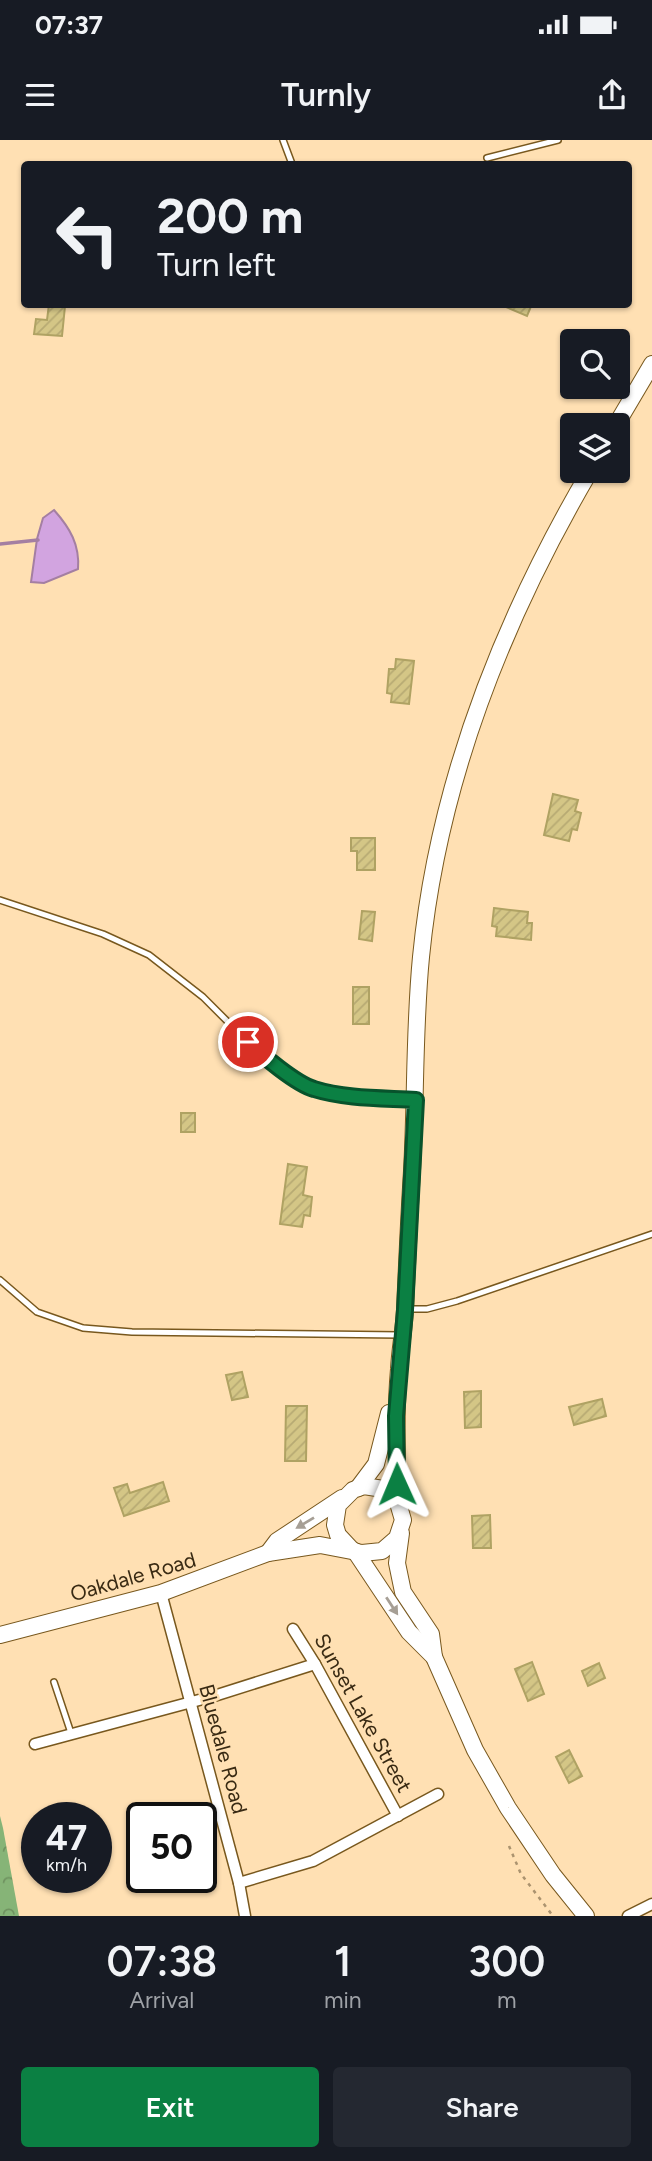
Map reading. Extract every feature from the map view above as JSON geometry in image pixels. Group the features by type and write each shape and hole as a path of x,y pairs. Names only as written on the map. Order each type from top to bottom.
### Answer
{"main road":[{"path":"623,413 652,364"},
{"path":"584,483 516,609 485,684 459,765 435,863 425,925 419,990 405,1310 396,1416 398,1503 401,1511 397,1563 403,1592 431,1634 434,1657 475,1750 508,1808 553,1875 586,1916"},
{"path":"403,1335 387,1428 379,1457 358,1488 344,1497 338,1505 335,1525 338,1535 354,1550 409,1632 434,1657"},
{"path":"358,1488 374,1486 383,1489 398,1503"},
{"name":"Oakdale Road","path":"268,1553 277,1541 344,1497"},
{"path":"354,1550 372,1554 382,1551 397,1538 401,1529"},
{"name":"Oakdale Road","path":"2,1633 161,1593 268,1553 320,1545 354,1550"}],"street":[{"name":"Bluedale Road","path":"161,1593 239,1883 245,1916"},
{"name":"Sunset Lake Street","path":"293,1629 398,1815"},
{"path":"35,1744 190,1703 315,1664"},
{"path":"239,1883 313,1861 438,1794"},
{"path":"628,1916 652,1904"}],"lane":[{"path":"283,140 291,161"},
{"path":"487,158 558,140"},
{"path":"0,900 103,934 149,955 203,997 263,1057 312,1089 363,1097 416,1100"},
{"path":"405,1310 427,1309 457,1301 652,1234"},
{"path":"0,1280 37,1312 83,1328 132,1332 403,1335"},
{"path":"54,1682 71,1733"}],"path":[{"path":"509,1846 521,1874 553,1916"}],"green space":[{"path":"0,1816 3,1828 19,1916 0,1916"}],"shaded area":[{"path":"54,510 73,537 78,569 44,583 31,582 43,518"}],"building":[{"path":"48,308 65,308 62,336 34,334 36,319 47,320"},
{"path":"508,308 530,308 527,316"},
{"path":"396,659 414,661 409,704 391,702 392,694 387,693 389,669 395,669"},
{"path":"553,794 578,800 575,811 581,813 577,830 572,829 569,841 544,835"},
{"path":"351,838 375,838 375,870 357,870 357,851 351,851"},
{"path":"494,908 528,912 527,923 532,923 531,940 496,936 497,927 492,926"},
{"path":"362,911 375,912 372,941 359,939"},
{"path":"353,987 369,987 369,1024 353,1024"},
{"path":"181,1113 195,1113 195,1132 181,1132"},
{"path":"288,1164 307,1167 303,1195 312,1197 310,1216 304,1215 302,1227 280,1224"},
{"path":"242,1372 248,1397 232,1400 226,1375"},
{"path":"481,1391 481,1427 465,1428 464,1392"},
{"path":"602,1399 606,1416 574,1425 569,1407"},
{"path":"286,1406 307,1406 306,1461 285,1461"},
{"path":"163,1482 169,1501 124,1516 114,1488 127,1484 130,1493"},
{"path":"490,1515 491,1548 473,1548 472,1516"},
{"path":"532,1662 544,1694 528,1701 515,1669"},
{"path":"599,1663 605,1678 588,1686 582,1671"},
{"path":"569,1750 582,1776 569,1783 556,1757"}],"waterway":[{"path":"0,544 38,540"}],"route":[{"path":"248,1042 263,1057 312,1089 363,1097 416,1100 405,1310 396,1416 397,1484"}]}
